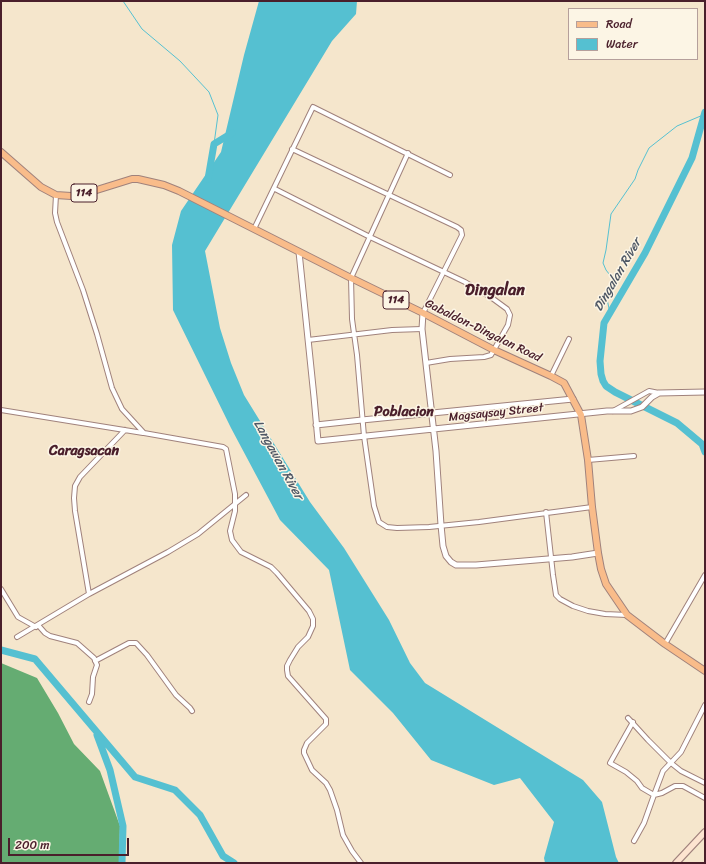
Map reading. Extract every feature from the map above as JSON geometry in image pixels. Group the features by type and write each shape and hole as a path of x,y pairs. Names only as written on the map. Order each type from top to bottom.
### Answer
{"main road":[{"name":"114","path":"1,152 47,191 56,195"},
{"name":"Gabaldon-Dingalan Road","path":"56,195 71,196 87,193 138,179 164,185 424,313 494,350 564,383 581,415 588,460 598,553 606,584 627,615 665,644 705,671"},
{"path":"676,863 704,834"}],"street":[{"path":"254,229 314,107 450,175"},
{"path":"292,150 461,230 462,235 424,313 422,329 436,451 444,552 451,562 456,565 476,565 572,557 598,553"},
{"path":"408,153 351,278 351,300 362,420 374,506 379,522 387,527 397,528 441,525 592,506"},
{"path":"275,189 370,237 444,271 492,298 507,309 510,317 503,335 491,355 426,363"},
{"path":"56,195 55,213 57,222 98,334 112,388 122,409 144,433"},
{"path":"299,252 316,425"},
{"path":"308,340 354,334 422,329"},
{"path":"551,376 569,339"},
{"path":"613,411 652,391 659,393 705,392"},
{"name":"Magsaysay Street","path":"573,399 316,425 318,441 613,411 632,411 642,407 648,400 659,393"},
{"path":"1,410 144,433 223,447 226,449 234,486 235,511 230,535 235,546 241,552 271,567 278,573 309,611 313,619 313,626 308,637 298,647 290,660 287,670 288,676 326,719 326,724 307,743 304,753 312,770 326,783 330,790 337,810 343,836 361,863"},
{"path":"89,594 76,516 74,498 75,486 80,477 125,430"},
{"path":"588,460 634,456"},
{"path":"17,637 89,594 168,552 198,534 246,495"},
{"path":"546,512 556,594 560,599 573,606 588,611 605,614 627,615"},
{"path":"665,644 705,574"},
{"path":"1,589 18,617 37,626 50,636 77,643 95,660 98,665 93,678 92,694 89,702"},
{"path":"95,660 129,643 136,643 147,655 176,694 192,711"},
{"path":"634,841 644,823 663,771 681,752 705,705"},
{"path":"628,718 671,763 681,771 705,783"},
{"path":"633,722 610,763 626,772 637,781 642,788 654,795 662,793 675,786 683,786 705,798"}],"green space":[{"path":"1,663 37,678 58,713 74,744 100,771 120,826 119,863 1,863"}],"water":[{"path":"259,1 357,1 356,14 332,41 205,251 220,328 231,363 244,395 310,502 344,548 389,620 410,663 425,683 583,780 602,802 616,857 619,863 545,863 544,858 554,822 520,778 494,785 431,760 393,713 350,670 329,570 280,520 231,428 173,310 172,245 181,211 221,152 244,55"}],"waterway":[{"path":"123,1 142,29 180,61 209,92 218,115 214,144"},
{"name":"Dingalan River","path":"705,112 692,158 645,253 604,323 600,361 601,374 606,386 677,423 702,444 705,452"},
{"path":"610,313 607,299 613,279 603,263 611,214 635,179 649,148 677,126 703,115"},
{"name":"Langawan River","path":"208,179 214,144 232,133"},
{"path":"1,650 35,659 135,777 175,790 200,815 223,856 234,863"},
{"path":"97,735 110,770 123,826 122,863"}],"district":[{"name":"Dingalan","path":"495,291"},
{"name":"Poblacion","path":"404,412"},
{"name":"Caragsacan","path":"84,451"}]}
